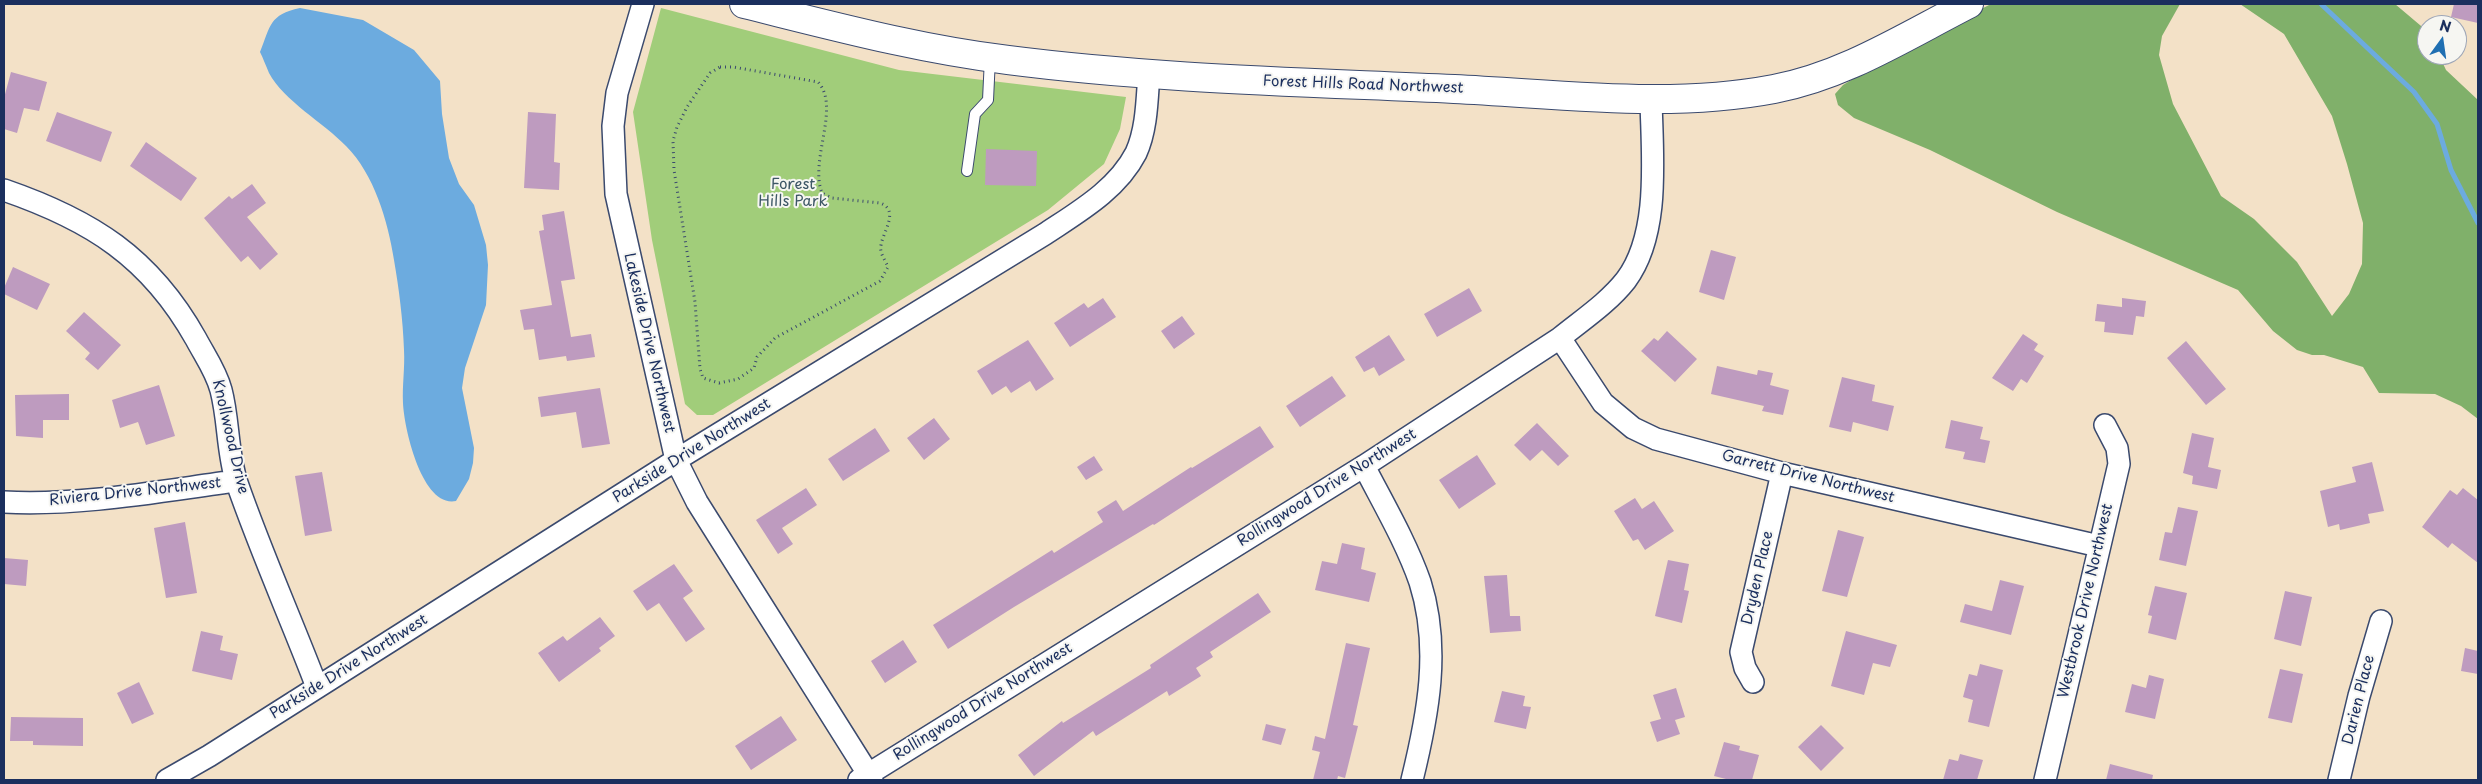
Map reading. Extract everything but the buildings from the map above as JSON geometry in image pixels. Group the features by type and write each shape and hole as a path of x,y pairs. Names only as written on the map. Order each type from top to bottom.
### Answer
{"main road":[{"name":"Forest Hills Road Northwest","path":"744,4 890,41 990,57 1149,73 1308,84 1681,100 1773,90 1828,75 1969,4"}],"street":[{"name":"Lakeside Drive Northwest","path":"643,4 618,93 613,126 616,194 676,460 698,502 866,779"},
{"name":"Parkside Drive Northwest","path":"168,780 676,460 1037,239 1104,192 1116,180 1138,147 1146,112 1149,73"},
{"name":"Rollingwood Drive Northwest","path":"866,779 1364,466 1560,338 1589,315 1625,281 1643,248 1652,195 1651,99"},
{"name":"Knollwood Drive","path":"4,190 47,206 84,225 119,247 146,270 166,292 210,361 221,389 236,481 317,687"},
{"name":"Garrett Drive Northwest","path":"1560,338 1603,403 1634,428 1656,439 1782,473 2099,546"},
{"name":"Westbrook Drive Northwest","path":"2045,780 2119,464 2117,448 2105,425"},
{"path":"1364,466 1420,582 1429,624 1431,671 1429,700 1412,780"},
{"name":"Dryden Place","path":"1753,682 1745,668 1741,652 1782,473"},
{"name":"Riviera Drive Northwest","path":"4,502 29,504 111,498 236,481"},
{"name":"Darien Place","path":"2339,780 2359,696 2381,621"}],"lane":[{"path":"967,171 975,114 988,100 990,57"}],"path":[{"path":"720,67 743,69 818,82 826,95 827,105 818,183 822,193 832,198 886,205 890,211 890,220 880,245 888,267 885,275 858,294 775,338 757,357 754,368 738,379 719,384 703,378 700,369 695,302 674,170 673,141 676,126 710,73 720,67"}],"green space":[{"path":"1991,4 2180,4 2162,36 2159,55 2173,104 2221,196 2254,219 2297,262 2332,316 2349,294 2362,264 2363,223 2347,164 2332,116 2284,34 2240,4 2395,4 2417,23 2417,65 2444,65 2446,70 2478,100 2478,419 2461,406 2435,394 2379,393 2363,367 2324,355 2312,355 2297,350 2273,331 2238,290 2057,212 1930,150 1854,118 1838,105 1835,94 1843,85 1901,50"},
{"name":"Forest Hills Park","path":"661,8 899,70 1126,97 1120,129 1104,164 1048,210 713,415 697,415 685,404 652,240 633,112"}],"water":[{"path":"300,8 363,20 414,50 440,81 442,114 449,158 459,184 474,205 486,245 488,265 486,305 465,368 462,388 474,448 473,463 469,479 456,501 444,500 434,492 425,480 411,447 403,403 404,350 398,282 384,214 372,184 356,157 346,146 284,93 269,73 260,52 272,22 282,14"}],"waterway":[{"path":"2321,4 2414,92 2437,124 2451,170 2478,223"}]}
